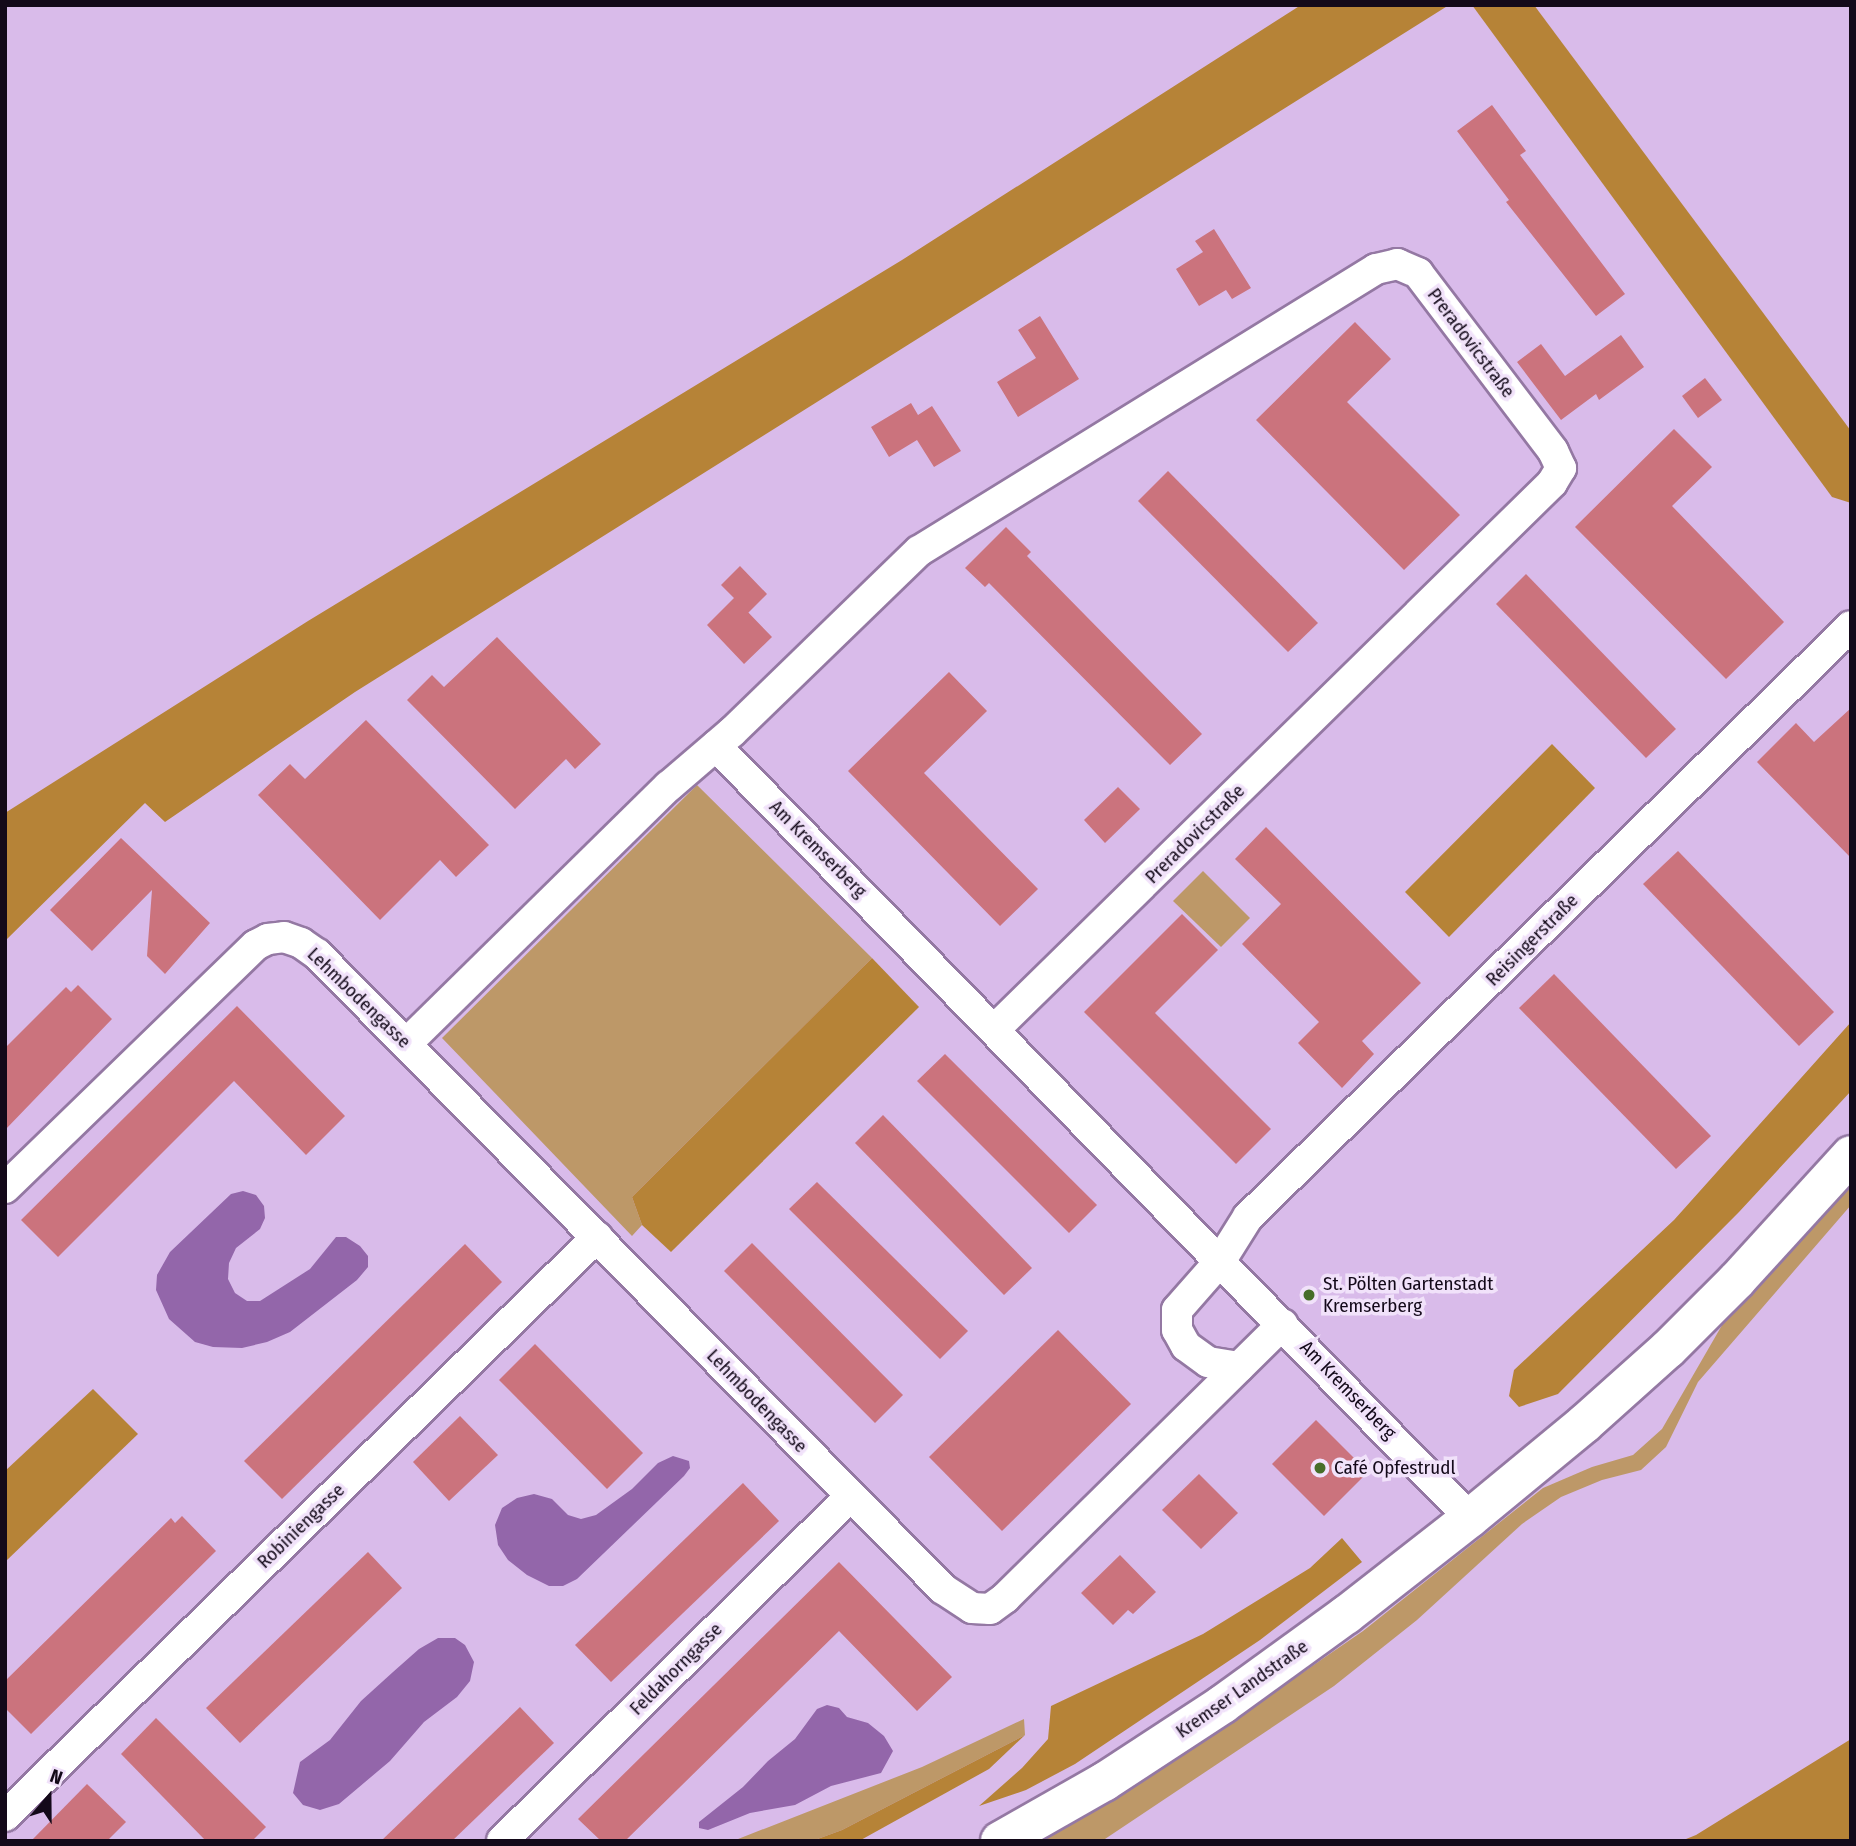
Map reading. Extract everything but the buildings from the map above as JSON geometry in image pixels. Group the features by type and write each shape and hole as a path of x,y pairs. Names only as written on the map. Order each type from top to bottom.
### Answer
{"main road":[{"name":"Kremser Landstraße","path":"1000,1841 1104,1782 1223,1704 1346,1615 1470,1518 1584,1424 1668,1349 1737,1280 1851,1155"}],"street":[{"name":"Preradovicstraße","path":"716,746 919,551 1376,269 1397,264 1418,273 1553,452 1561,468 1552,483 996,1029"},
{"name":"Reisingerstraße","path":"1221,1260 1248,1217 1851,626"},
{"name":"Am Kremserberg","path":"716,746 996,1029 1470,1518"},
{"path":"406,1044 669,786 716,746"},
{"name":"Lehmbodengasse","path":"5,1188 256,945 268,939 284,937 301,943 317,954 850,1497 943,1589 972,1608 990,1609 1239,1367"},
{"name":"Robiniengasse","path":"5,1816 597,1237"},
{"path":"1221,1260 1177,1310 1177,1330 1186,1346 1208,1362 1239,1367"},
{"name":"Am Kremserberg","path":"1239,1367 1283,1324"},
{"name":"Feldahorngasse","path":"502,1841 850,1497"}],"shaded area":[{"path":"1301,5 1449,5 355,692 165,822 145,803 5,941 5,813 308,621 902,260"},
{"path":"1472,5 1534,5 1851,431 1851,503 1832,497"},
{"path":"1552,744 1595,788 1449,937 1405,892"},
{"path":"697,785 872,958 632,1197 642,1225 632,1236 442,1038"},
{"path":"1203,871 1250,918 1221,947 1173,901"},
{"path":"872,958 919,1007 671,1252 642,1225 632,1197"},
{"path":"1851,1022 1851,1091 1739,1212 1558,1394 1519,1407 1509,1396 1514,1370 1674,1220"},
{"path":"1851,1180 1851,1205 1698,1382 1666,1447 1641,1470 1602,1480 1561,1497 1522,1524 1417,1620 1334,1686 1102,1841 1030,1841 1113,1795 1235,1719 1363,1631 1543,1488 1592,1467 1633,1455 1662,1429 1725,1320"},
{"path":"243,1191 256,1195 264,1206 265,1218 260,1229 236,1248 229,1263 228,1279 235,1293 247,1301 260,1301 310,1269 336,1237 346,1237 360,1246 368,1256 368,1267 357,1280 290,1332 267,1342 242,1348 213,1347 195,1342 169,1319 156,1290 157,1275 170,1252 231,1194"},
{"path":"93,1389 138,1434 5,1562 5,1471"},
{"path":"673,1456 689,1461 690,1468 684,1476 577,1579 563,1586 549,1586 527,1575 508,1560 498,1545 495,1525 502,1508 517,1498 534,1494 552,1499 568,1515 581,1519 596,1515 632,1489 658,1463"},
{"path":"1342,1538 1362,1562 1260,1640 1075,1764 1026,1790 979,1806 1022,1768 1048,1739 1051,1706 1203,1634 1310,1568"},
{"path":"438,1638 455,1638 465,1645 474,1662 470,1681 457,1697 424,1722 390,1761 339,1804 320,1810 303,1805 293,1793 300,1762 330,1740 361,1701 393,1672 419,1649"},
{"path":"827,1705 839,1708 847,1717 868,1723 884,1736 893,1751 881,1773 831,1786 795,1805 750,1813 708,1830 699,1828 699,1822 743,1787 768,1761 795,1739 817,1709"},
{"path":"1024,1719 1025,1735 842,1830 812,1841 733,1841 922,1767"},
{"path":"1025,1735 989,1769 859,1841 812,1841 842,1830"},
{"path":"1851,1739 1851,1841 1681,1841 1696,1835"}],"place":[{"name":"St. Pölten Gartenstadt Kremserberg","path":"1309,1295"},
{"name":"Café Opfestrudl","path":"1320,1468"}]}
